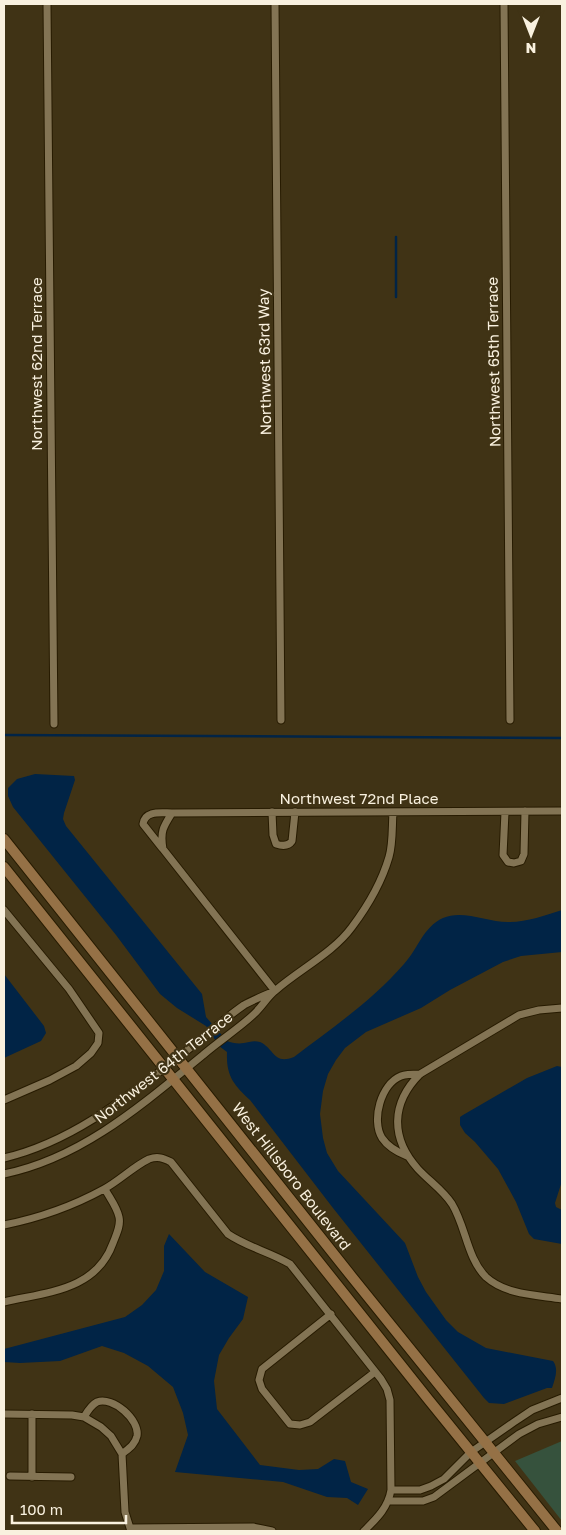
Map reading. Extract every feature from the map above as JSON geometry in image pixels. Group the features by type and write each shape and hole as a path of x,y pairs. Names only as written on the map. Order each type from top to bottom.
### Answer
{"street":[{"name":"Northwest 62nd Terrace","path":"47,4 54,724"},
{"name":"Northwest 63rd Way","path":"275,4 281,720"},
{"name":"Northwest 65th Terrace","path":"504,4 510,720"},
{"name":"Northwest 72nd Place","path":"163,849 143,824 145,817 153,813 562,811"},
{"path":"272,812 272,835 276,844 282,846 290,844 292,841 294,812"},
{"name":"Northwest 64th Terrace","path":"4,1174 47,1161 94,1138 131,1113 253,1015 275,991 335,945 359,918 381,876 389,857 393,812"},
{"path":"505,812 503,855 508,862 514,864 521,861 524,854 525,812"},
{"path":"172,813 163,827 161,837 163,849 275,991"},
{"name":"West Hillsboro Boulevard","path":"4,839 352,1277 557,1531"},
{"path":"4,867 535,1531"},
{"path":"4,910 69,989 98,1033 98,1043 91,1053 76,1066 50,1080 4,1100"},
{"name":"Northwest 64th Terrace","path":"4,1158 34,1149 83,1126 164,1068 245,1005 275,991"},
{"path":"245,1005 253,1015"},
{"path":"562,1008 539,1010 520,1015 420,1074 409,1085 402,1097 398,1129 401,1143 408,1156 418,1169 443,1191 453,1206 476,1264 487,1277 501,1287 516,1292 562,1299"},
{"path":"408,1156 387,1144 379,1132 379,1106 386,1088 394,1080 402,1075 420,1074"},
{"path":"4,1225 56,1211 105,1189 149,1159 161,1157 171,1162 228,1234 237,1241 280,1258 290,1264 331,1314 387,1389 390,1400 391,1490 389,1501 379,1516 364,1531"},
{"path":"4,1302 69,1287 95,1273 111,1248 119,1227 119,1216 105,1189"},
{"path":"331,1314 262,1369 259,1380 262,1389 290,1424 300,1426 310,1422 374,1372"},
{"path":"391,1490 420,1490 431,1486 444,1479 471,1452 532,1410 562,1398"},
{"path":"84,1417 96,1403 103,1401 112,1403 126,1413 134,1422 137,1437 134,1443 122,1454"},
{"path":"4,1414 72,1414 92,1420 111,1436 122,1454 127,1530 253,1529 272,1531"},
{"path":"32,1414 32,1476"},
{"path":"389,1501 423,1501 434,1497 526,1431 538,1424 562,1417"},
{"path":"10,1476 72,1477"}],"green space":[{"path":"562,1441 562,1521 515,1461"}],"water":[{"path":"35,774 74,776 75,780 63,819 66,826 202,994 206,1017 227,1041 233,1043 260,1042 278,1058 287,1059 294,1057 366,1002 404,964 430,927 443,918 459,915 502,922 516,922 562,910 562,952 521,956 503,962 450,990 421,1008 366,1032 345,1048 328,1074 323,1091 320,1114 327,1153 338,1171 405,1243 418,1277 446,1320 458,1332 486,1348 553,1361 556,1371 552,1388 547,1388 504,1404 489,1403 484,1398 250,1100 235,1085 228,1068 227,1052 219,1046 206,1026 177,1008 160,994 116,935 13,807 8,796 8,788 17,779"},
{"path":"4,974 44,1026 46,1033 41,1041 4,1058"},
{"path":"557,1066 562,1067 562,1181 555,1203 556,1207 562,1210 562,1244 534,1239 529,1234 516,1202 498,1169 460,1125 460,1117 463,1115 527,1078"},
{"path":"169,1234 205,1272 248,1297 243,1319 219,1355 214,1381 217,1409 260,1465 299,1470 318,1469 334,1459 345,1461 351,1482 368,1489 358,1505 347,1498 327,1497 283,1482 175,1472 188,1435 183,1413 173,1387 148,1366 124,1353 102,1346 60,1361 4,1362 4,1349 125,1317 142,1305 156,1290 164,1271 164,1246"}],"waterway":[{"path":"396,237 396,297"},
{"path":"4,735 562,738"}]}
